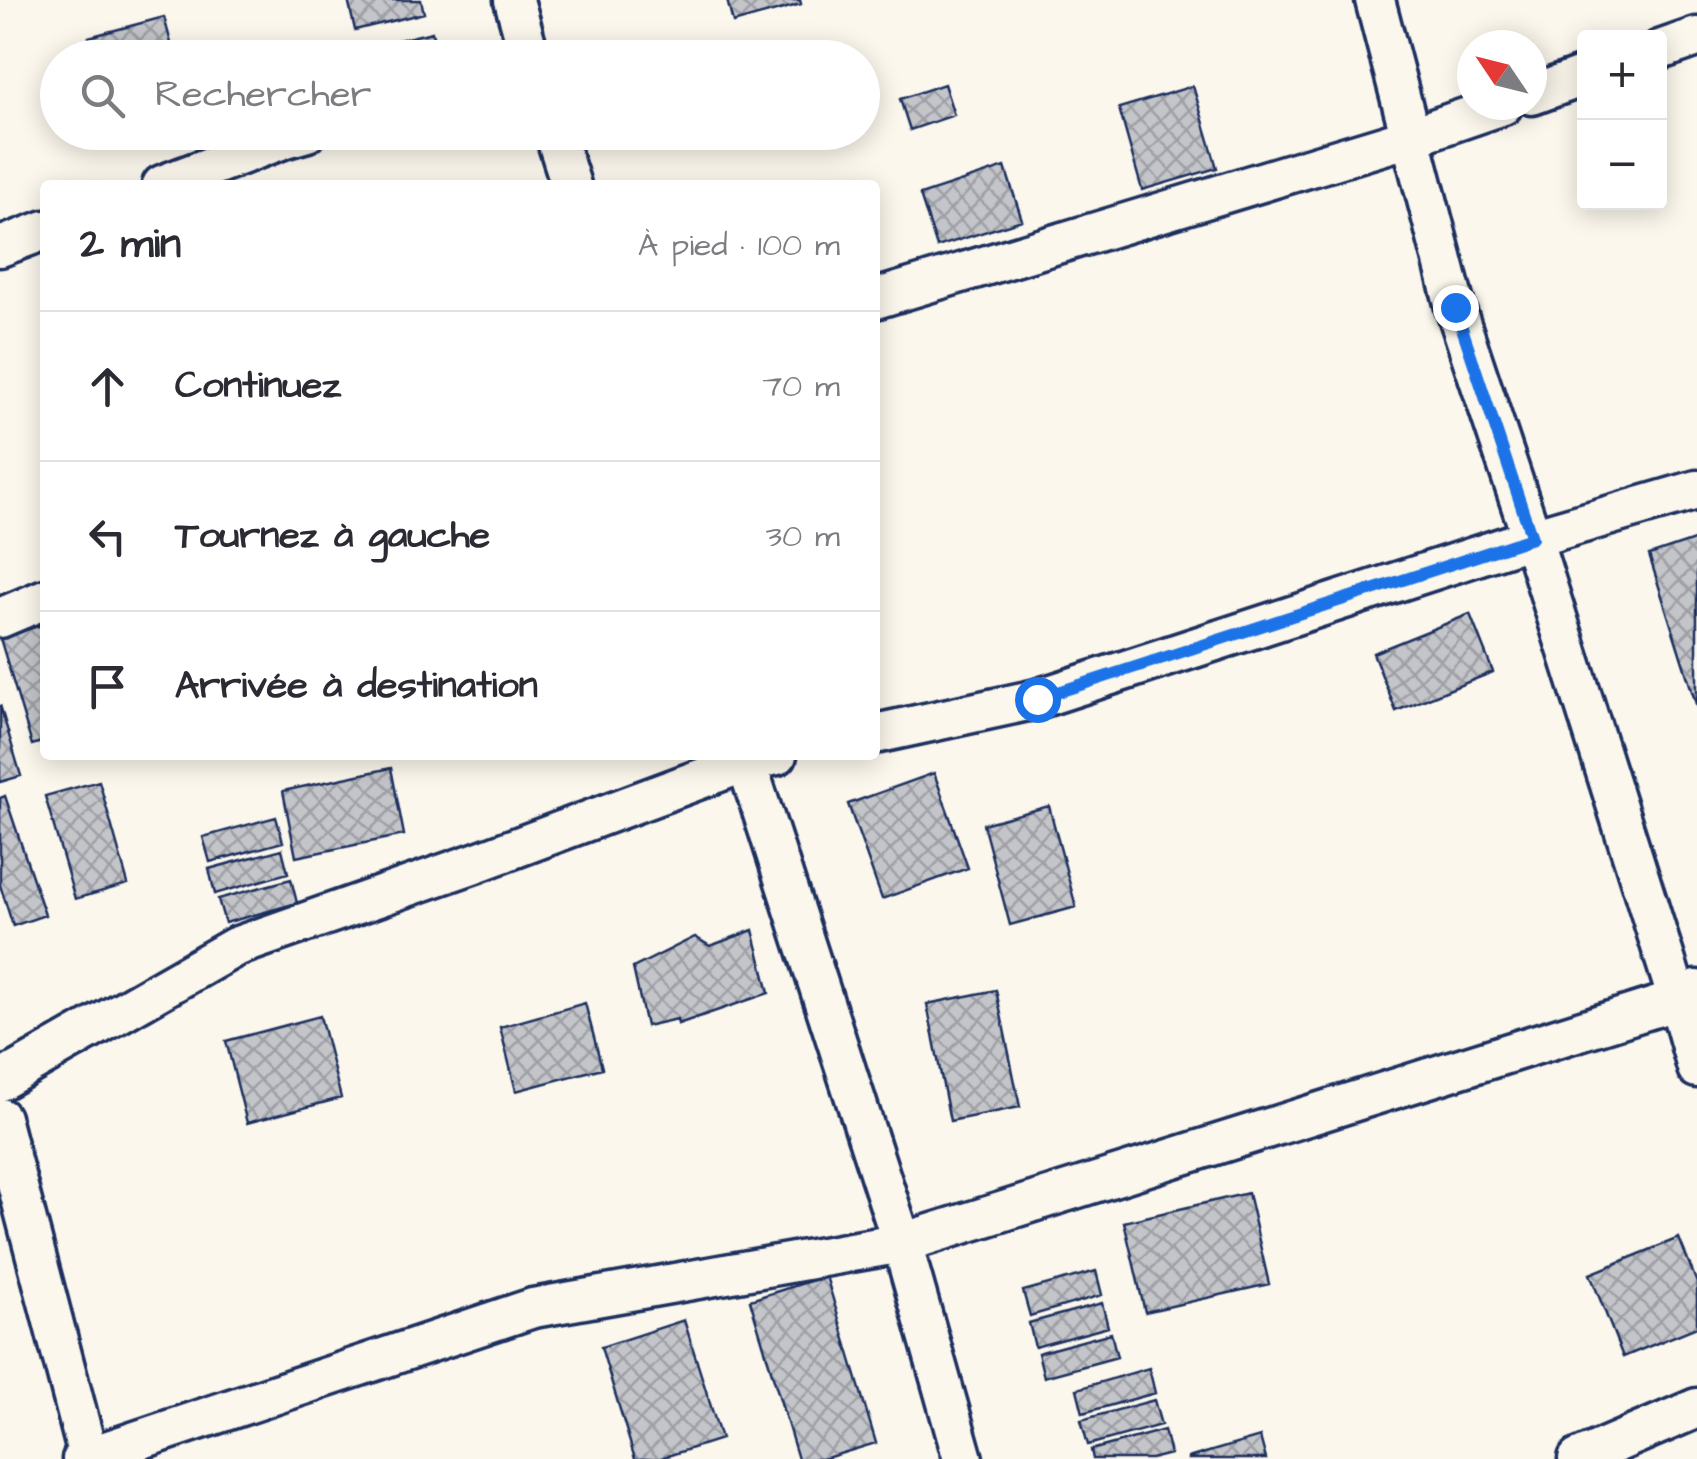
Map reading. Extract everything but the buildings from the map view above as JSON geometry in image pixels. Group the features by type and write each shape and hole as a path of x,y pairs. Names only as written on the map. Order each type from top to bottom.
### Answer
{"street":[{"path":"514,0 525,40"},
{"path":"1375,0 1455,307 1688,995 1697,1068"},
{"path":"1667,48 1697,37"},
{"path":"1547,90 1577,79"},
{"path":"880,298 1459,120"},
{"path":"175,180 254,150"},
{"path":"560,150 569,180"},
{"path":"0,247 40,232"},
{"path":"880,733 1037,699 1532,538 1697,490"},
{"path":"0,618 40,601"},
{"path":"0,1080 235,948 748,760"},
{"path":"757,760 963,1459"},
{"path":"0,1118 87,1458 534,1308 902,1243 1688,995"},
{"path":"1578,1459 1697,1408"}],"route":[{"path":"1037,699 1532,538 1455,307"}]}
